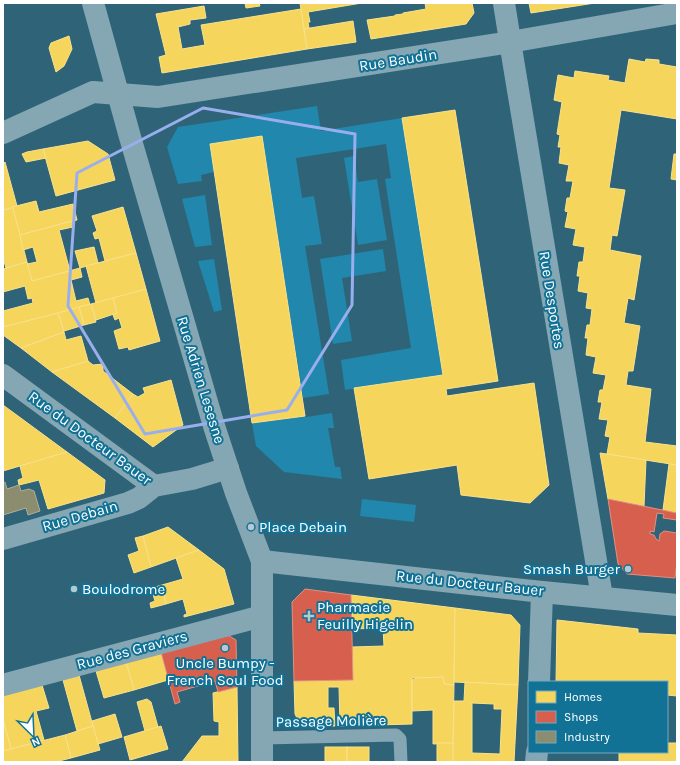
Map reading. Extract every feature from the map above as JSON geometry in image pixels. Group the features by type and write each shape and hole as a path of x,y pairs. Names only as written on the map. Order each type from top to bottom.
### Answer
{"street":[{"name":"Rue Adrien Lesesne","path":"93,3 210,411 236,492 262,561 262,762"},
{"name":"Rue Desportes","path":"504,3 602,597"},
{"name":"Rue Baudin","path":"3,133 93,92 158,97 510,42 677,12"},
{"name":"Rue du Docteur Bauer","path":"6,380 154,486 192,479 228,468"},
{"name":"Rue Debain","path":"3,539 128,503 139,498 154,486"},
{"name":"Rue du Docteur Bauer","path":"262,561 542,592 677,605"},
{"path":"539,681 542,592"},
{"name":"Rue des Graviers","path":"3,685 262,616"}],"lane":[{"name":"Passage Molière","path":"263,738 396,735 400,739 401,762"}],"highlighted area":[{"path":"203,108 355,134 352,305 287,410 145,434 68,306 77,173"}],"shaded area":[{"path":"317,106 321,131 402,118 443,375 345,390 341,360 411,348 385,179 391,178 386,144 296,158 302,198 314,196 322,244 305,246 329,394 303,398 262,136 210,144 214,172 201,175 202,181 178,184 167,147 178,127"},
{"path":"354,156 358,182 377,179 387,240 358,245 344,158"},
{"path":"205,195 212,245 195,247 182,199"},
{"path":"383,249 386,271 342,278 352,341 333,344 320,259"},
{"path":"214,259 222,310 214,312 198,261"},
{"path":"332,413 334,428 328,428 335,467 340,467 342,479 284,472 256,446 252,423"},
{"path":"362,499 416,505 414,522 360,516"}],"building: Homes":[{"path":"245,3 259,3 260,6 246,8"},
{"path":"300,3 362,3 308,12 310,22 308,22 309,28 304,29"},
{"path":"425,3 472,3 474,13 466,24 371,39 367,20 426,9"},
{"path":"529,3 595,3 531,13"},
{"path":"204,6 206,18 190,20 190,24 178,27 182,49 205,45 201,25 301,9 307,49 162,73 159,57 166,55 156,14"},
{"path":"353,21 356,42 307,49 304,29"},
{"path":"69,36 72,49 64,66 56,72 49,48 51,43"},
{"path":"629,59 645,62 646,59 659,60 659,64 677,67 677,119 621,110 609,188 625,190 617,236 612,235 610,250 641,256 634,300 628,298 624,323 640,326 633,371 628,371 626,385 651,389 645,442 677,446 677,465 607,454 610,437 605,436 608,420 599,419 602,402 598,402 600,390 603,390 606,375 593,373 596,357 586,355 588,338 585,338 587,325 590,325 592,309 586,308 588,293 578,291 580,276 577,276 579,262 583,262 585,247 573,245 576,229 565,227 568,212 565,211 567,198 570,198 573,181 566,181 569,165 559,163 561,147 558,147 560,135 557,134 562,102 554,100 558,75 574,78 575,71 609,76 608,80 625,83"},
{"path":"455,110 498,381 446,389 447,396 534,383 549,485 530,503 461,495 457,465 369,479 354,388 443,375 402,118"},
{"path":"262,136 305,416 252,423 210,144"},
{"path":"88,141 108,154 115,180 56,196 43,149"},
{"path":"43,149 46,158 26,162 22,154 27,152"},
{"path":"674,154 677,154 677,180 671,179"},
{"path":"5,162 17,206 3,210 3,164"},
{"path":"36,201 39,212 73,204 77,220 20,235 12,207"},
{"path":"123,207 136,253 105,261 99,238 95,239 93,233 97,231 92,216"},
{"path":"13,208 27,262 6,268 3,258 3,210"},
{"path":"72,221 73,227 59,230 70,271 32,281 27,264 37,262 33,247 23,250 20,235"},
{"path":"94,247 98,263 80,268 75,251"},
{"path":"136,253 146,289 96,303 86,266"},
{"path":"27,262 32,281 80,268 82,277 71,280 76,301 88,298 90,305 3,327 3,311 33,303 32,298 28,299 25,286 3,292 3,269"},
{"path":"146,289 160,341 129,350 128,347 119,349 114,331 122,328 119,318 115,320 113,315 117,313 113,298"},
{"path":"113,298 117,313 96,320 91,304"},
{"path":"91,304 96,322 84,325 79,307"},
{"path":"79,307 84,325 64,331 58,313"},
{"path":"58,313 64,332 21,348 3,335 3,327"},
{"path":"64,332 66,340 81,336 88,361 52,372 21,348"},
{"path":"88,361 93,365 103,364 103,371 133,394 115,418 52,372"},
{"path":"171,380 183,425 153,447 115,418 133,394 138,397 145,393 143,388"},
{"path":"3,405 67,452 3,471"},
{"path":"67,452 105,480 104,493 48,509 39,480 19,485 18,480 23,478 20,466"},
{"path":"600,453 646,460 644,506 608,499"},
{"path":"669,464 677,465 677,513 663,510"},
{"path":"168,527 199,550 151,567 143,536"},
{"path":"143,536 151,567 134,573 128,555 139,551 135,538"},
{"path":"199,550 224,569 234,604 184,617 184,615 187,614 183,599 166,604 162,585 183,579 176,558"},
{"path":"162,585 166,604 151,608 150,603 155,601 151,588"},
{"path":"351,595 455,608 454,685 444,684 443,677 412,678 412,724 340,726 339,687 328,687 328,708 334,708 335,726 301,726 295,714 294,681 353,680 352,647 384,646 383,628 351,629"},
{"path":"455,608 511,615 520,625 518,685 454,682"},
{"path":"557,620 638,629 638,633 677,635 677,696 668,695 668,681 556,681"},
{"path":"161,652 168,680 134,690 126,662"},
{"path":"126,662 134,690 104,698 96,671"},
{"path":"79,675 93,726 77,731 63,680"},
{"path":"443,677 444,684 454,685 453,743 433,744 433,710 412,711 412,680 416,678"},
{"path":"465,682 518,685 514,762 453,762 454,701 464,701","holes":["472,703 494,704 494,709 502,709 500,754 472,753"]},
{"path":"42,685 49,708 36,711 44,740 11,749 3,719 3,696"},
{"path":"237,687 238,762 182,762 202,736 219,736 219,722 214,721 213,693"},
{"path":"147,699 151,702 158,727 145,731 137,702"},
{"path":"115,714 122,737 98,744 92,721"},
{"path":"3,719 11,749 3,751"},
{"path":"93,726 100,750 71,758 65,735"},
{"path":"161,726 168,749 130,760 124,737"},
{"path":"65,735 71,758 55,762 3,762 3,751"},
{"path":"437,743 453,743 453,762 437,762"},
{"path":"668,743 677,743 677,762 619,762 619,753 668,753"},
{"path":"325,747 347,747 347,762 325,762"},
{"path":"347,747 369,747 369,762 347,762"}],"building: Shops":[{"path":"608,499 677,513 677,520 663,518 664,514 657,513 654,532 650,531 650,534 654,535 659,541 660,534 664,531 677,533 677,562 675,578 627,574 618,564"},
{"path":"305,589 351,595 353,680 294,681 292,602"},
{"path":"226,634 236,640 237,687 218,692 215,681 177,692 180,702 175,704 161,652"}],"building: Industry":[{"path":"5,482 7,489 19,485 21,491 29,489 34,491 40,511 28,515 26,508 3,515 3,483"}],"place":[{"name":"Place Debain","path":"251,527"},
{"name":"Smash Burger","path":"628,569"},
{"name":"Boulodrome","path":"74,589"},
{"name":"Pharmacie Feuilly Higelin","path":"309,616"},
{"name":"Uncle Bumpy - French Soul Food","path":"225,648"}]}
